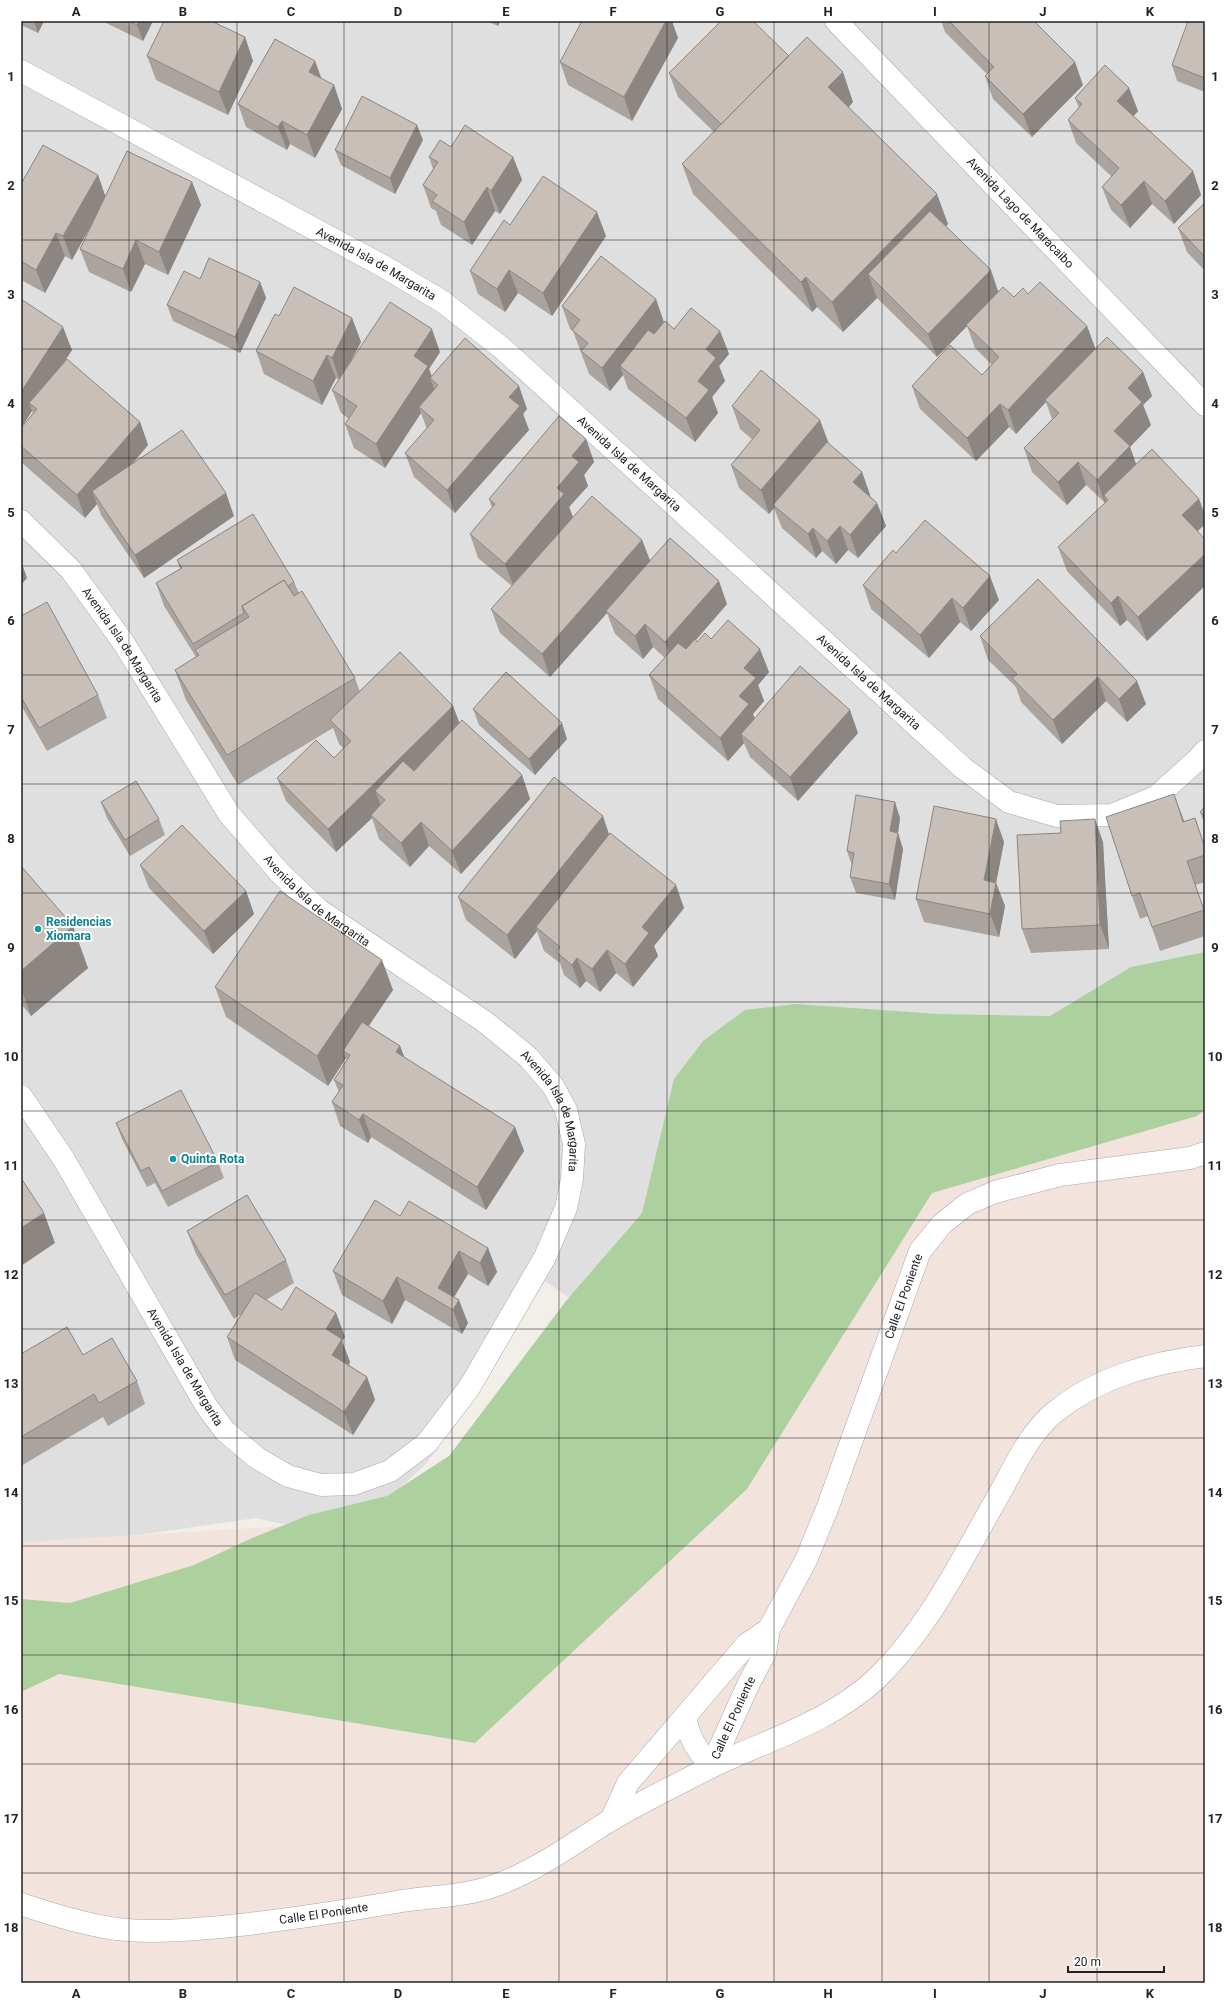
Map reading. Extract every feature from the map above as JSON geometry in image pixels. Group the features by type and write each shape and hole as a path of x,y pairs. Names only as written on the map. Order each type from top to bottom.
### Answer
{"street":[{"name":"Avenida Lago de Maracaibo","path":"836,21 1205,405"},
{"name":"Avenida Isla de Margarita","path":"21,71 383,266 443,302 502,348 962,768 1009,802 1057,816 1112,815 1156,797 1205,751"},
{"name":"Avenida Isla de Margarita","path":"21,521 72,570 123,642 229,814 280,873 319,910 485,1022 528,1057 553,1086 566,1110 574,1144 572,1179 566,1208 545,1257 469,1388 427,1443 390,1471 354,1484 321,1485 288,1476 257,1458 225,1431 207,1406 63,1158 21,1096"},
{"name":"Calle El Poniente","path":"21,1904 75,1922 118,1929 172,1931 247,1924 418,1898 475,1892 499,1885 525,1873 611,1820 712,1767 748,1685 764,1653 769,1630 806,1560 824,1516 920,1251 942,1224 967,1204 995,1192 1060,1175 1190,1158 1205,1153"},
{"path":"686,1718 687,1731 694,1746 712,1767 771,1742 836,1709 875,1680 911,1638 949,1583 1033,1434 1054,1413 1084,1391 1123,1374 1176,1360 1205,1356"},
{"name":"Calle El Poniente","path":"611,1820 628,1783 686,1718 747,1644 769,1630"}],"shaded area":[{"path":"21,21 1205,21 1205,1080 754,1428 545,1281 482,1385 427,1463 398,1490 370,1512 300,1528 256,1518 21,1552"},
{"path":"1205,1075 1205,1983 21,1983 21,1542 369,1521 896,1208"}],"green space":[{"path":"1205,952 1205,1110 1197,1116 932,1193 747,1489 475,1743 59,1674 21,1692 21,1599 70,1603 194,1565 250,1539 309,1515 387,1496 449,1456 566,1301 642,1213 674,1079 703,1041 745,1010 796,1004 939,1014 1050,1016 1131,967"}],"building":[{"path":"129,21 139,21 137,25"},
{"path":"164,21 211,21 245,37 219,92 147,56"},
{"path":"582,21 666,21 624,97 560,62"},
{"path":"721,21 753,21 789,56 721,124 669,73"},
{"path":"949,21 1034,21 1075,62 1023,114 985,76 994,67"},
{"path":"1188,21 1205,22 1205,78 1172,65"},
{"path":"807,37 843,72 828,87 937,194 832,302 806,277 801,282 682,164"},
{"path":"275,39 315,61 309,72 334,85 307,135 282,121 278,127 238,104"},
{"path":"1105,65 1129,88 1117,101 1193,171 1165,201 1144,181 1121,205 1102,187 1119,168 1068,120 1082,104 1075,98"},
{"path":"362,96 417,125 390,178 335,150"},
{"path":"465,125 513,157 491,191 487,187 464,222 432,201 437,195 423,185 438,162 429,157 440,140 451,147"},
{"path":"43,145 98,175 63,236 56,233 36,270 21,261 21,184"},
{"path":"127,151 192,182 159,252 136,240 123,269 80,249"},
{"path":"543,176 597,212 543,293 509,270 497,289 470,271 504,220 510,225"},
{"path":"1205,203 1205,257 1178,228"},
{"path":"930,211 991,270 928,334 868,274"},
{"path":"601,256 656,299 602,368 581,351 588,343 572,330 580,320 562,306"},
{"path":"209,258 260,282 235,337 167,305 184,271 200,279"},
{"path":"1040,282 1087,326 1008,410 1000,404 967,438 912,386 950,345 982,375 999,357 966,325 1003,287 1014,297 1023,288 1028,294"},
{"path":"294,287 352,318 332,358 327,355 313,381 256,351 275,314 279,316"},
{"path":"21,299 63,327 21,392"},
{"path":"390,302 432,329 414,356 428,366 376,444 345,424 357,406 332,390"},
{"path":"691,308 720,331 706,349 716,358 698,381 709,390 686,418 620,366 648,330 654,334 665,321 674,329"},
{"path":"1107,337 1143,372 1128,388 1142,402 1114,431 1130,446 1097,480 1078,462 1058,482 1024,448 1059,413 1045,400"},
{"path":"465,338 519,386 509,397 520,406 447,490 405,453 434,420 419,407 438,385 430,378"},
{"path":"67,359 140,422 77,495 21,446 21,428 37,409 29,403"},
{"path":"761,370 820,420 761,490 731,465 760,430 732,406"},
{"path":"559,416 586,439 572,456 579,462 557,488 564,494 505,564 470,534 495,504 489,499"},
{"path":"182,430 226,493 135,555 92,491"},
{"path":"827,442 862,472 853,482 877,503 850,535 840,526 827,541 813,528 808,534 773,505"},
{"path":"1152,449 1199,499 1182,515 1205,539 1205,554 1138,617 1118,596 1111,603 1058,547 1108,500 1104,495"},
{"path":"592,496 642,540 542,654 491,609"},
{"path":"253,514 294,582 288,586 284,580 242,606 244,613 193,644 156,583 182,568 177,560"},
{"path":"925,520 990,576 963,608 952,598 920,635 863,585 893,550 896,553"},
{"path":"670,538 719,581 665,642 645,624 635,636 606,611"},
{"path":"1038,579 1137,681 1119,699 1098,677 1053,720 1012,678 1017,674 980,636"},
{"path":"284,580 294,596 302,591 355,678 227,755 175,670 199,655 195,650 249,617 242,606"},
{"path":"47,602 98,695 39,728 21,697 21,616"},
{"path":"728,620 760,649 744,668 756,678 739,696 749,704 720,738 649,675 678,643 686,649 695,639 697,642 705,633 711,639"},
{"path":"400,652 453,706 328,829 277,778 316,740 334,758 351,741 330,720"},
{"path":"800,666 850,710 790,777 741,734"},
{"path":"506,672 562,723 529,759 473,709"},
{"path":"462,720 522,775 452,851 421,822 401,843 371,815 385,800 375,791 403,761 414,771"},
{"path":"554,777 603,816 507,935 458,897"},
{"path":"136,781 159,819 125,840 101,802"},
{"path":"1174,794 1183,822 1195,818 1205,848 1205,855 1187,861 1204,910 1152,927 1140,893 1132,896 1106,817"},
{"path":"856,795 895,802 890,831 898,833 889,884 850,877 854,853 847,851"},
{"path":"934,806 996,819 984,880 996,883 990,914 916,899"},
{"path":"1205,806 1205,816 1200,812"},
{"path":"1095,819 1100,925 1022,929 1017,835 1061,833 1060,821"},
{"path":"182,825 246,891 204,931 140,865"},
{"path":"610,833 676,885 642,927 649,933 625,964 607,950 592,969 577,958 572,965 556,952 560,947 536,927"},
{"path":"21,866 73,926 21,971"},
{"path":"280,891 382,960 317,1056 215,987"},
{"path":"362,1022 400,1046 396,1052 515,1127 477,1187 363,1114 359,1120 332,1102 343,1085 334,1080 350,1055 343,1051"},
{"name":"Quinta Rota","path":"181,1090 218,1162 162,1191 149,1167 141,1171 116,1123"},
{"path":"21,1178 44,1213 21,1228"},
{"path":"247,1195 286,1260 225,1295 187,1231"},
{"path":"375,1200 400,1216 409,1201 488,1248 480,1263 459,1251 438,1288 459,1300 453,1310 397,1277 383,1301 333,1271"},
{"path":"296,1287 336,1313 326,1329 342,1339 332,1355 367,1377 344,1412 227,1337 255,1293 282,1310"},
{"path":"67,1327 83,1355 112,1338 137,1381 99,1403 94,1394 21,1437 21,1354"}],"place":[{"name":"Residencias Xiomara","path":"38,929"},
{"name":"Quinta Rota","path":"173,1159"}]}
